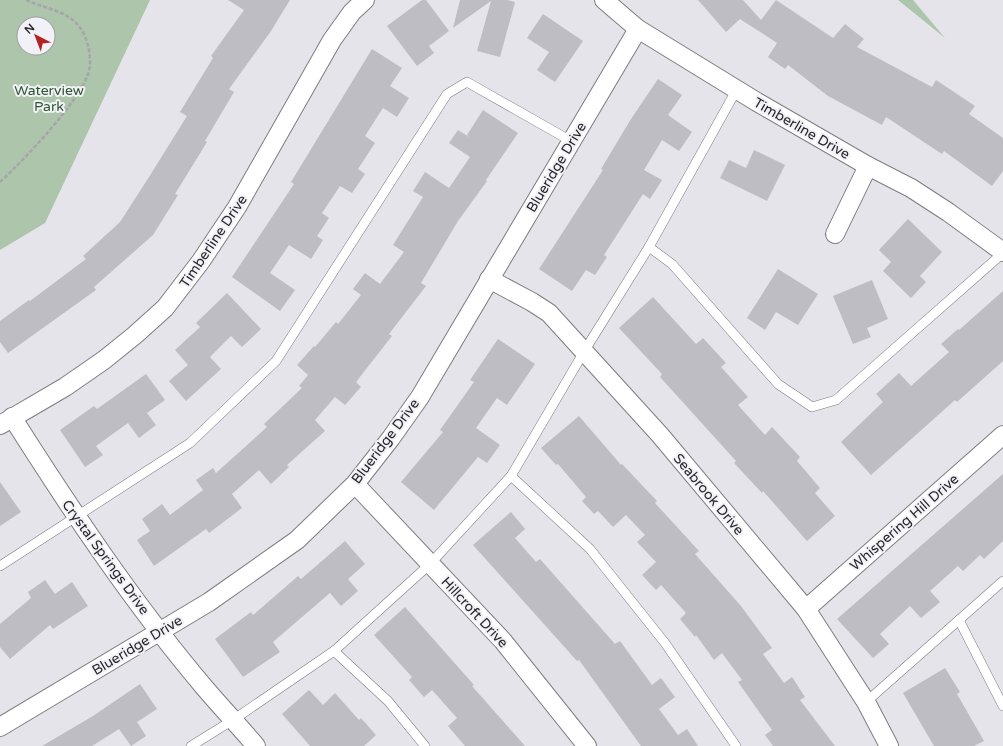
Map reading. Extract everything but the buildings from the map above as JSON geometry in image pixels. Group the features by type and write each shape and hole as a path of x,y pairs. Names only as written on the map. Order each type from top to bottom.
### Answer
{"street":[{"name":"Timberline Drive","path":"6,421 65,387 104,360 165,308 201,261 237,207 332,40 352,12 365,0"},
{"name":"Timberline Drive","path":"604,0 638,29 868,166 911,188 948,212 1003,253"},
{"name":"Blueridge Drive","path":"0,727 209,602 297,540 355,484 391,438 420,397 638,29"},
{"path":"835,234 868,166"},
{"name":"Seabrook Drive","path":"489,279 549,313 585,350 660,435 806,610 866,702 888,746"},
{"name":"Crystal Springs Drive","path":"6,421 160,631 204,686 256,746"},
{"name":"Whispering Hill Drive","path":"806,610 1003,435"},
{"name":"Hillcroft Drive","path":"355,484 503,641 587,746"}],"lane":[{"path":"0,566 77,518 190,443 276,361 447,94 467,82 571,141"},
{"path":"191,746 233,720 334,651 430,564 511,476 585,350 649,247 737,89"},
{"path":"649,247 672,264 778,384 812,407 836,400 1003,253"},
{"path":"511,476 590,549 665,643 736,746"},
{"path":"866,702 1003,581"},
{"path":"959,620 1003,706"},
{"path":"334,651 388,701 425,746"}],"path":[{"path":"0,182 21,163 70,104 83,86 89,71 90,54 78,25 66,14 26,0"}],"green space":[{"name":"Waterview Park","path":"0,0 150,0 45,223 0,250"},
{"path":"898,0 913,0 945,38"}]}
